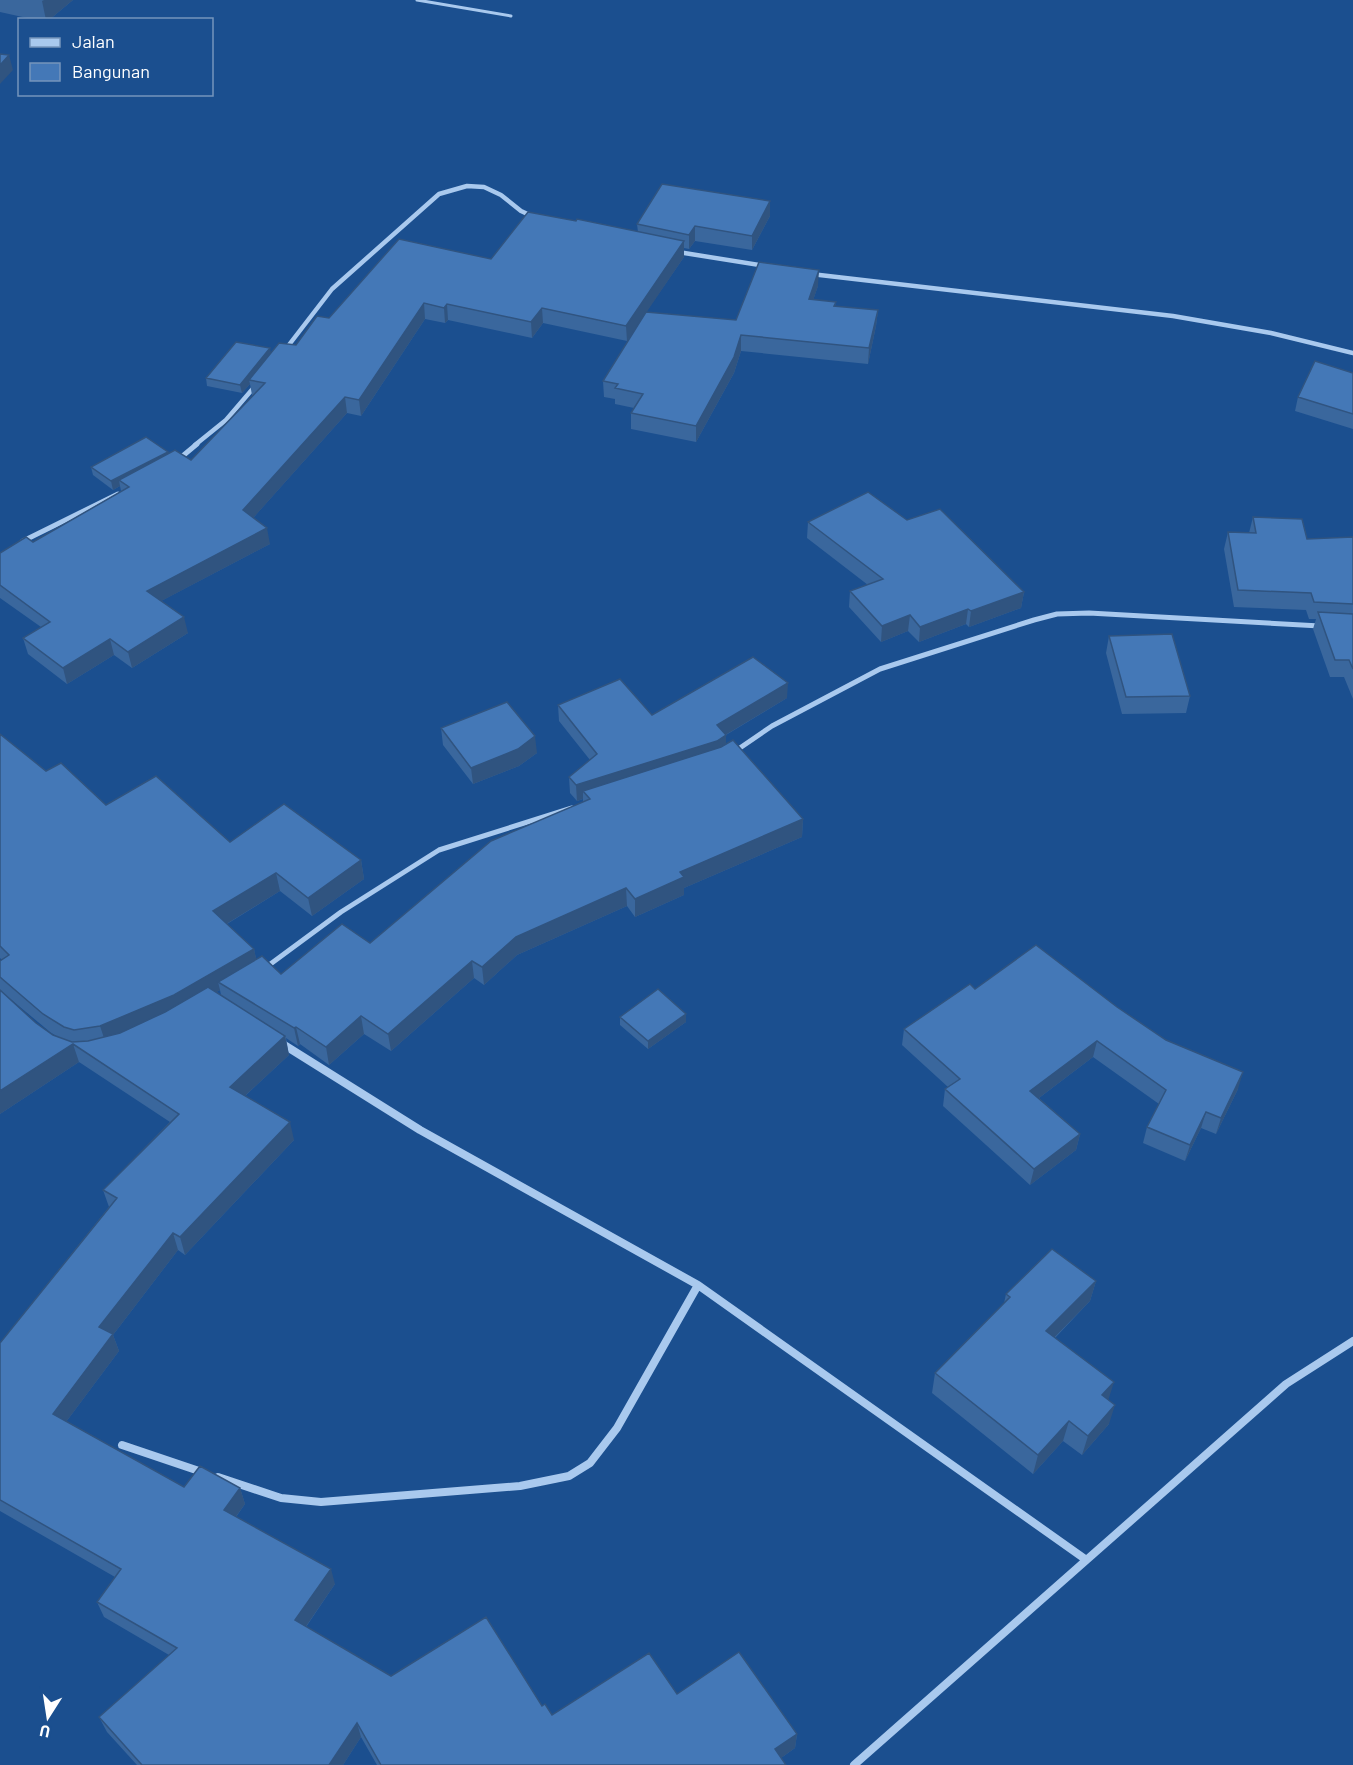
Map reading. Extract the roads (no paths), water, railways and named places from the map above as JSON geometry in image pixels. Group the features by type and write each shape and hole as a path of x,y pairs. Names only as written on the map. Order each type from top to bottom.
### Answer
{"street":[{"path":"280,356 332,289 439,194 458,186 482,185 508,199 523,214 543,219"},
{"path":"675,251 776,268"},
{"path":"809,273 1173,316 1271,333 1353,353"},
{"path":"171,466 226,420 260,380"},
{"path":"20,543 119,493"},
{"path":"729,755 772,726 880,669 1057,614 1089,613 1332,626"},
{"path":"257,974 341,912 439,850 583,804"},
{"path":"271,1036 420,1130 698,1285 1085,1559"},
{"path":"122,1445 281,1498 321,1502 520,1486 569,1476 590,1463 617,1428 698,1285"},
{"path":"854,1765 1286,1384 1353,1341"}],"lane":[{"path":"417,0 511,16"}]}
